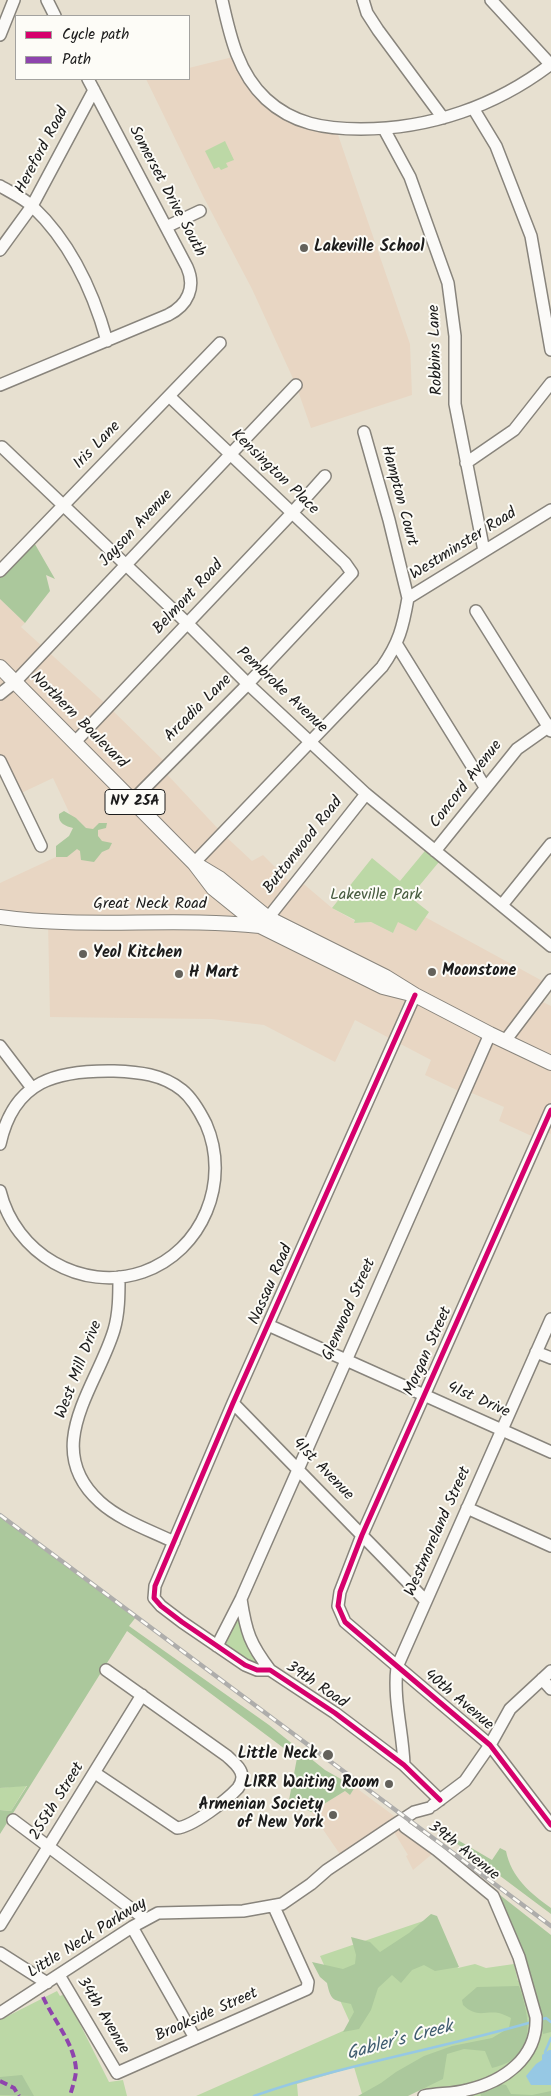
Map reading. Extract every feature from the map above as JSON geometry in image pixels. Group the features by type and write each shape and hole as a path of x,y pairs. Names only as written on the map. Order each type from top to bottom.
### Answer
{"main road":[{"name":"Northern Boulevard","path":"0,667 194,863 213,888 264,922 383,987 415,996 551,1063"},
{"name":"Northern Boulevard","path":"194,863 219,878 264,922"},
{"path":"213,888 221,900 224,910 222,916 215,922"},
{"name":"Great Neck Road","path":"0,918 29,921 264,922"}],"street":[{"path":"0,35 14,0"},
{"path":"47,0 54,15"},
{"path":"222,0 242,68 265,98 276,108 295,120 310,125 342,129 384,129 418,125 443,118 473,108 536,76 551,65 492,0"},
{"path":"363,0 367,13 378,30 443,118"},
{"name":"Somerset Drive South","path":"0,385 168,316 183,305 188,298 191,284 190,274 89,80"},
{"name":"Hereford Road","path":"0,250 32,206 94,90"},
{"path":"473,108 496,146 531,236 551,350"},
{"name":"Robbins Lane","path":"384,129 410,177 448,283 456,336 455,404 484,551"},
{"path":"0,186 32,206 57,234 76,262 93,297 107,341"},
{"path":"166,228 200,211"},
{"name":"Iris Lane","path":"0,571 220,343"},
{"path":"466,463 514,430 551,383"},
{"name":"Jayson Avenue","path":"0,694 14,682 296,385"},
{"name":"Kensington Place","path":"169,396 345,563 352,573 350,575"},
{"name":"Hampton Court","path":"364,432 389,520 408,598"},
{"name":"Pembroke Avenue","path":"4,445 63,506 187,623 248,684 366,794 551,946"},
{"name":"Belmont Road","path":"75,742 325,476"},
{"name":"Westminster Road","path":"194,863 382,667 396,645 404,623 408,598 551,510"},
{"name":"Arcadia Lane","path":"132,800 248,684 350,575"},
{"path":"476,611 550,728"},
{"path":"396,645 485,787"},
{"name":"Concord Avenue","path":"435,851 518,747 550,728"},
{"path":"0,761 41,846"},
{"name":"Buttonwood Road","path":"264,922 366,794"},
{"path":"502,905 551,844"},
{"name":"Great Neck Road","path":"0,925 29,921"},
{"path":"505,1041 551,980"},
{"name":"Nassau Road","path":"155,1586 233,1402 415,996"},
{"name":"Glenwood Street","path":"217,1646 241,1599 490,1034"},
{"path":"0,1046 32,1088"},
{"path":"0,1144 8,1120 18,1103 32,1088 56,1076 76,1072 140,1072 154,1075 182,1090 202,1115 210,1134 216,1164 212,1195 200,1224 181,1248 151,1269 119,1277 108,1278 82,1275 68,1270 37,1251 26,1242 10,1221 0,1191"},
{"name":"Morgan Street","path":"338,1606 340,1592 362,1535 551,1110"},
{"name":"West Mill Drive","path":"119,1277 118,1307 113,1331 78,1414 73,1436 75,1457 82,1478 101,1503 114,1513 174,1542"},
{"name":"Westmoreland Street","path":"404,1765 403,1734 395,1696 397,1667 551,1319"},
{"name":"41st Drive","path":"268,1325 551,1452"},
{"path":"536,1352 551,1358"},
{"name":"41st Avenue","path":"233,1402 426,1601"},
{"path":"467,1508 551,1546"},
{"name":"39th Road","path":"155,1586 154,1598 160,1606 245,1665 257,1670 270,1670 335,1713 404,1765 440,1800"},
{"path":"241,1599 248,1637 254,1649 270,1670"},
{"name":"40th Avenue","path":"338,1606 345,1622 490,1745 551,1826"},
{"path":"95,1773 174,1827 182,1828 239,1787 242,1778 239,1768 227,1756 106,1670"},
{"name":"Little Neck Parkway","path":"0,2013 132,1927 164,1911 243,1911 274,1907 332,1874 405,1827 465,1782 490,1745 510,1708 551,1671"},
{"path":"542,1679 551,1689"},
{"name":"255th Street","path":"0,1924 142,1695"},
{"name":"Little Neck Parkway","path":"312,1884 327,1870 414,1812 429,1808"},
{"path":"13,1820 145,1919"},
{"name":"39th Avenue","path":"405,1827 437,1850 493,1896 519,1957 530,1989 537,2022 532,2046 528,2054 508,2073 468,2090 424,2096"},
{"name":"Brookside Street","path":"117,2073 304,1990 308,1986 274,1907"},
{"path":"132,1927 194,2038"},
{"path":"0,1953 47,1983"},
{"name":"34th Avenue","path":"58,1975 117,2073"}],"shaded area":[{"name":"Lakeville School","path":"237,56 276,108 336,129 410,344 412,395 311,428 296,385 252,289 203,196 146,80 190,80 190,68"},
{"path":"0,599 25,623 21,627 108,706 168,765 163,770 222,833 252,861 263,855 294,886 299,880 332,908 355,921 354,923 371,922 393,933 398,921 416,931 425,917 548,984 537,999 551,1006 551,1134 542,1130 538,1139 499,1121 504,1107 465,1090 463,1093 425,1075 431,1060 355,1020 335,1062 264,1025 212,1019 50,1017 48,922 29,921 0,925 0,883 84,844 53,778 17,795 0,761"},
{"path":"355,1787 437,1850 413,1870 406,1856 408,1855 394,1832 346,1863 311,1812 345,1791 350,1795"}],"green space":[{"path":"225,141 234,160 226,163 228,167 221,170 219,167 214,169 205,151"},
{"path":"32,539 55,579 46,575 50,591 25,623 0,599 0,571"},
{"path":"64,811 76,818 86,828 93,829 99,823 107,823 106,828 98,830 98,836 102,841 112,843 109,849 102,852 94,862 81,860 80,851 77,849 67,857 56,857 56,846 69,836 73,828 63,824 60,820 59,814"},
{"name":"Lakeville Park","path":"429,846 443,857 410,897 429,912 416,931 398,922 393,933 371,922 354,923 355,920 332,908 372,858 400,881"},
{"path":"0,1515 136,1617 129,1626 269,1725 325,1770 355,1787 350,1795 345,1791 311,1812 289,1800 297,1758 127,1631 0,1834 0,1810 11,1811 27,1786 0,1788"},
{"path":"241,1599 245,1623 270,1670 257,1670 217,1646"},
{"path":"27,1785 11,1811 0,1810 0,1788"},
{"path":"432,1825 492,1860 500,1848 506,1851 517,1877 529,1891 551,1908 551,1914"},
{"path":"437,1850 500,1895 551,1935 551,2032 543,2034 530,1989 493,1896"},
{"path":"431,1914 437,1916 459,1967 435,1971 424,1965 412,1970 401,1983 392,1975 378,1988 371,2010 359,2029 343,2032 354,2012 351,2004 337,2001 332,1997 327,1983 320,1977 312,1962 343,1969 355,1964 356,1955 351,1937 370,1942 380,1952 409,1933"},
{"path":"435,1917 458,1968 475,1964 486,1968 514,1964 518,1981 551,1972 551,2096 466,2096 449,2087 362,2094 354,2067 297,2084 298,2096 196,2096 352,2027 320,1956"},
{"path":"519,1986 526,2012 527,2036 517,2056 507,2063 492,2068 485,2051 464,2049 447,2054 443,2079 408,2096 358,2096 424,2056 452,2046 492,2038 509,2028 511,2018 499,2013 476,2013 463,2005 462,2000 477,1987"},
{"path":"57,1991 60,1996 65,1994 109,2082 123,2080 127,2096 0,2096 0,2020"},
{"path":"22,2075 34,2096 0,2095 0,2077"},
{"path":"500,2084 506,2085 511,2094 532,2095 551,2091 551,2096 481,2096 480,2091"}],"water":[{"path":"551,2050 551,2085 531,2085 526,2076 542,2060 542,2055"}],"waterway":[{"name":"Gabler’s Creek","path":"540,2020 546,2018 551,2022"},
{"name":"Gabler’s Creek","path":"254,2096 323,2075 532,2022"},
{"name":"Gabler’s Creek","path":"551,2038 545,2052 551,2059"}],"railway":[{"path":"0,1515 551,1926"}],"marked path":[{"path":"43,1997 72,2050 76,2072 70,2096"},
{"path":"0,2081 14,2088 19,2096"}],"cycle path":[{"path":"415,995 233,1403 155,1586 154,1598 161,1606 182,1622 245,1665 257,1670 270,1670 335,1713 404,1765 440,1800"},
{"path":"551,1110 362,1535 340,1592 338,1606 345,1622 490,1745 551,1825"}],"place":[{"name":"Lakeville School","path":"304,248"},
{"name":"Yeol Kitchen","path":"83,954"},
{"name":"Moonstone","path":"432,972"},
{"name":"H Mart","path":"179,974"},
{"name":"Little Neck","path":"328,1755"},
{"name":"LIRR Waiting Room","path":"389,1784"},
{"name":"Armenian Society of New York","path":"333,1815"}]}
